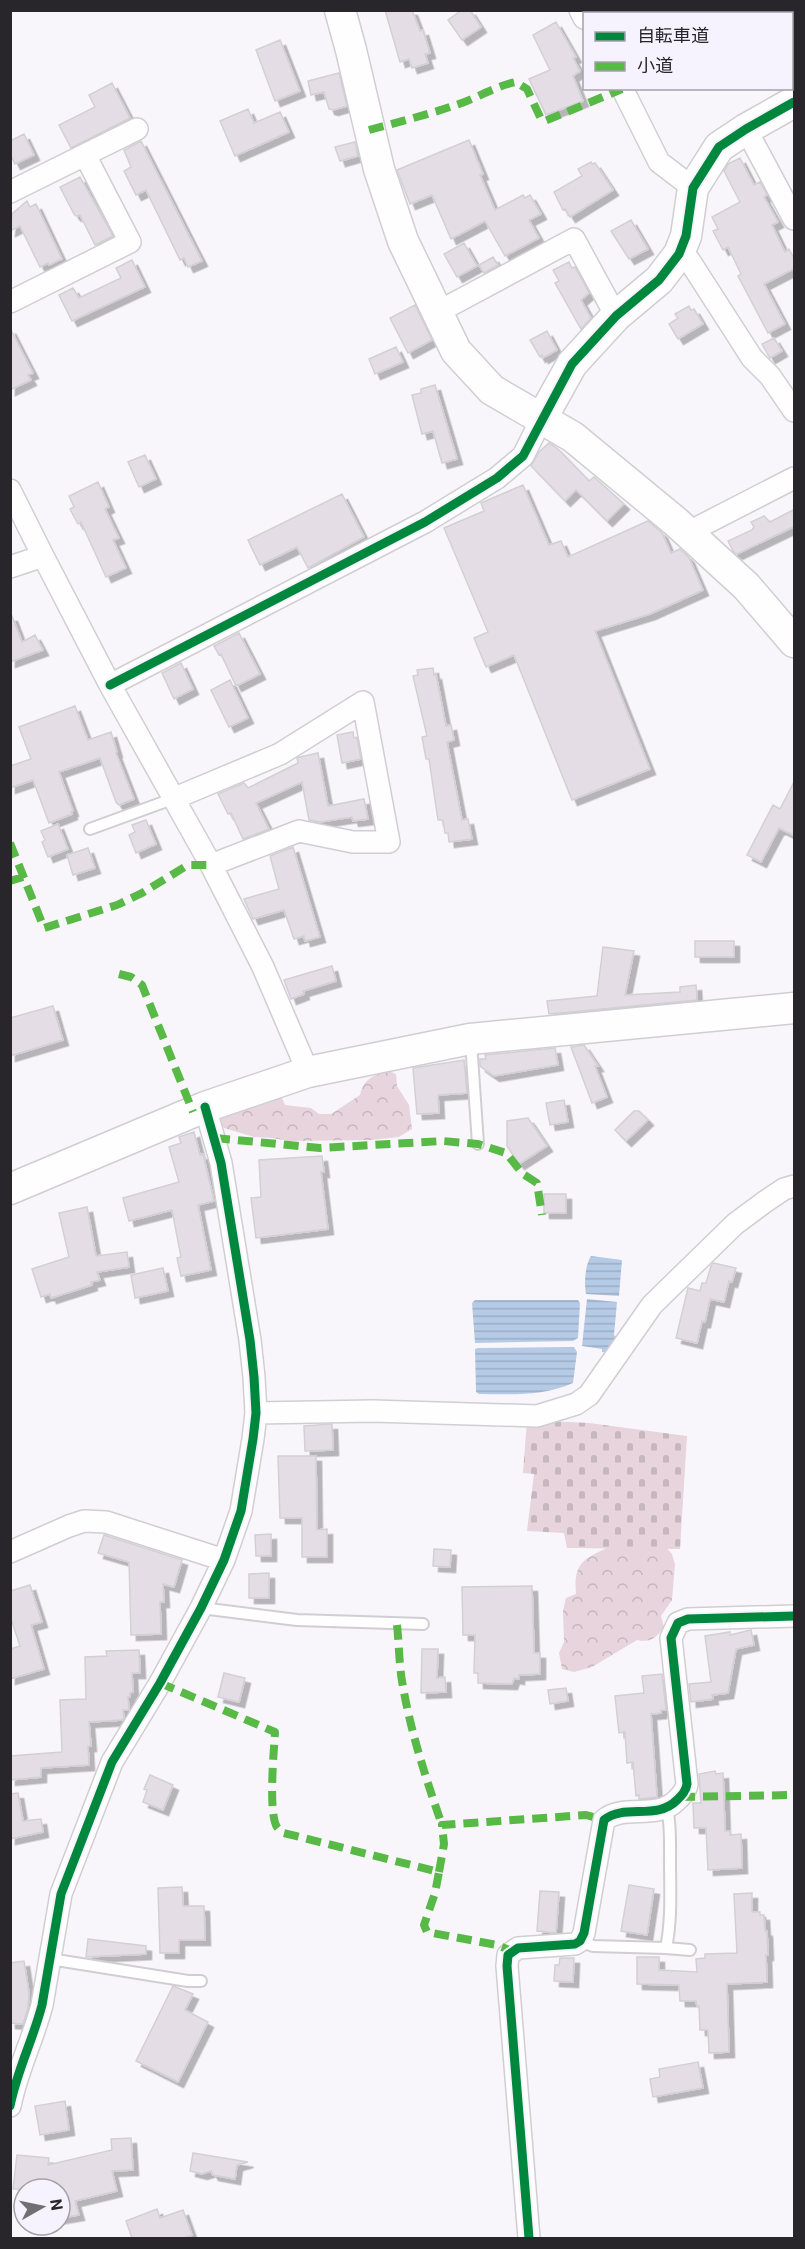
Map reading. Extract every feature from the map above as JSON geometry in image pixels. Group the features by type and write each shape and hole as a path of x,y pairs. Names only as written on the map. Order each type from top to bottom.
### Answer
{"street":[{"path":"340,10 379,169 403,241 456,351 472,371 492,390 573,437 687,533 746,586 795,642"},
{"path":"623,90 659,162 693,188"},
{"path":"110,685 425,522 497,478 523,456 572,364 616,316 659,280 679,254 686,236 693,188 719,147 795,102"},
{"path":"10,192 137,129"},
{"path":"746,129 795,219"},
{"path":"10,302 130,242 85,154"},
{"path":"436,313 574,239 616,316"},
{"path":"679,254 689,260 752,358 770,376 795,411"},
{"path":"687,533 795,478"},
{"path":"10,490 110,685 211,865 263,967 308,1072"},
{"path":"10,567 42,556"},
{"path":"175,798 280,754 363,702 389,842 353,842 299,831 211,865"},
{"path":"10,1189 205,1107 308,1072 470,1039 795,1008"},
{"path":"10,2106 15,2079 38,2021 61,1894 112,1761 160,1683 201,1608 224,1560 241,1511 255,1413 250,1340 221,1163 205,1107"},
{"path":"255,1413 373,1411 537,1416 576,1404 589,1395 652,1305 735,1224 766,1200 784,1189 795,1186"},
{"path":"10,1552 84,1521 106,1522 224,1560"},
{"path":"529,2238 508,1956 518,1948 575,1944 580,1941 584,1933 604,1820 612,1815 667,1808 686,1790 672,1638 678,1623 688,1619 795,1616"}],"lane":[{"path":"90,829 175,798"},
{"path":"470,1039 477,1144"},
{"path":"201,1608 297,1620 423,1624"},
{"path":"666,1948 669,1932 670,1881 667,1808"},
{"path":"580,1941 593,1946 690,1950"},
{"path":"50,1959 188,1981 201,1981"}],"green space":[{"path":"389,1071 396,1074 397,1086 409,1105 412,1129 399,1137 371,1140 289,1141 254,1137 224,1128 218,1122 221,1114 281,1096 285,1105 311,1108 319,1114 331,1114 360,1095 370,1078"},
{"path":"527,1420 589,1423 687,1436 680,1549 567,1548 564,1533 527,1531 534,1474 523,1473"},
{"path":"611,1546 665,1546 672,1554 675,1564 672,1600 661,1616 664,1627 653,1639 637,1640 592,1667 574,1672 562,1669 559,1653 564,1642 563,1611 566,1598 576,1594 577,1574 583,1562"}],"water":[{"path":"591,1256 622,1260 619,1296 586,1294 587,1264"},
{"path":"587,1299 617,1302 614,1335 616,1337 610,1353 602,1352 602,1349 582,1346"},
{"path":"475,1300 578,1300 580,1303 578,1338 573,1341 475,1343 472,1303"},
{"path":"574,1347 577,1352 573,1383 550,1391 526,1394 479,1394 476,1392 475,1349"}],"building":[{"path":"385,10 412,10 420,31 423,30 430,53 425,54 428,63 412,68 409,59 400,62"},
{"path":"462,10 470,10 481,27 462,40 448,20"},
{"path":"556,22 576,57 573,58 580,71 573,76 583,101 546,115 529,79 550,70 533,35"},
{"path":"280,40 300,91 275,101 256,50"},
{"path":"339,73 347,106 333,110 329,109 324,92 311,95 308,81"},
{"path":"112,83 130,118 71,148 59,125 95,107 89,95"},
{"path":"248,109 254,123 280,112 289,132 235,156 220,121"},
{"path":"24,134 34,155 15,164 10,154 10,141"},
{"path":"469,140 483,174 480,175 495,210 523,195 525,198 530,195 541,214 529,220 539,238 505,256 485,221 451,239 432,195 410,204 397,170"},
{"path":"141,141 202,261 188,267 184,258 180,260 146,190 136,195 124,171 131,167 124,150"},
{"path":"355,142 358,156 340,161 335,147"},
{"path":"740,158 754,185 760,182 767,195 764,197 778,222 772,225 785,252 789,249 795,260 795,268 764,284 785,324 768,333 738,276 741,274 728,247 723,250 713,231 718,229 712,217 740,202 724,171 728,164"},
{"path":"591,162 595,163 613,190 570,217 565,209 563,210 554,192 582,176 578,169"},
{"path":"80,177 113,236 95,245 80,215 74,214 60,187"},
{"path":"27,201 30,207 36,204 62,259 40,267 20,226 10,231 12,214"},
{"path":"631,220 648,249 629,259 611,231"},
{"path":"464,243 477,266 457,277 444,254"},
{"path":"493,257 498,265 484,273 479,265"},
{"path":"132,260 145,287 72,321 59,295 73,288 79,298 121,278 116,268"},
{"path":"569,262 572,268 575,267 589,293 581,300 591,318 581,329 555,283 559,281 553,270"},
{"path":"415,305 432,340 408,353 390,318"},
{"path":"689,306 691,310 694,309 703,324 678,339 669,324 678,318 675,314"},
{"path":"10,328 33,373 28,375 31,380 10,390"},
{"path":"547,331 557,350 543,358 542,355 540,357 530,340"},
{"path":"774,338 782,351 770,358 762,344"},
{"path":"396,347 403,362 375,374 369,359"},
{"path":"435,385 457,459 442,463 433,431 422,434 412,395 421,393 421,389"},
{"path":"549,443 557,448 589,481 594,477 624,504 607,521 576,490 565,501 531,466 539,452"},
{"path":"145,455 156,479 139,487 128,462"},
{"path":"98,482 109,507 105,509 119,538 113,540 126,568 106,577 81,522 78,524 70,509 74,507 69,496"},
{"path":"523,485 549,545 561,541 568,557 648,521 662,533 671,553 680,549 689,558 703,590 650,614 595,631 650,769 572,800 514,655 486,667 474,638 488,632 444,528 484,511 481,503"},
{"path":"342,494 364,537 308,568 297,547 260,565 248,540"},
{"path":"795,509 795,526 737,554 733,551 728,541 752,530 754,527 751,522 764,516 770,522"},
{"path":"10,616 12,616 22,642 35,635 43,650 10,662"},
{"path":"239,633 260,674 236,686 221,654 219,655 214,646"},
{"path":"181,663 193,689 174,699 162,673"},
{"path":"433,668 446,726 451,725 454,740 447,742 462,820 468,819 472,839 449,842 443,820 438,820 429,759 426,759 422,737 427,736 413,676 418,675 417,670"},
{"path":"230,680 248,718 229,727 211,690"},
{"path":"75,706 88,740 111,732 116,753 134,799 119,805 116,802 100,758 59,772 73,811 72,814 49,823 33,780 10,788 10,766 31,759 19,727"},
{"path":"353,732 354,738 357,738 361,759 342,763 337,735"},
{"path":"318,753 328,806 364,799 368,819 353,821 352,817 320,822 309,820 302,782 256,803 269,829 243,839 231,813 228,814 218,794 244,783 248,788 298,763 297,758"},
{"path":"795,780 795,836 779,828 761,862 747,855 773,805 780,809"},
{"path":"146,820 156,844 136,853 129,835 135,832 132,825"},
{"path":"58,824 68,849 48,857 42,842 45,840 41,831"},
{"path":"293,847 320,937 305,941 304,936 294,939 284,910 253,919 244,899 279,889 270,856"},
{"path":"88,848 95,868 73,875 67,855"},
{"path":"695,941 734,941 734,957 695,957"},
{"path":"603,947 634,951 625,995 680,992 680,987 696,985 697,1000 549,1014 547,1001 597,996"},
{"path":"332,966 336,981 303,991 304,994 291,999 284,980"},
{"path":"53,1006 63,1040 10,1056 10,1018"},
{"path":"584,1045 598,1066 595,1066 607,1097 592,1103 571,1047"},
{"path":"555,1048 558,1065 494,1076 480,1066 480,1059 486,1059 485,1055"},
{"path":"464,1060 467,1093 438,1095 439,1113 417,1114 413,1068"},
{"path":"564,1100 568,1122 550,1125 546,1103"},
{"path":"634,1111 639,1111 648,1120 626,1141 615,1130"},
{"path":"528,1118 547,1146 519,1164 507,1146 507,1121"},
{"path":"194,1132 200,1155 203,1154 214,1201 198,1205 211,1270 181,1276 177,1258 181,1257 172,1210 129,1221 123,1198 179,1182 169,1147 181,1143 179,1137"},
{"path":"322,1156 324,1172 321,1172 328,1229 256,1238 251,1198 261,1197 259,1160"},
{"path":"544,1194 566,1194 566,1213 544,1213"},
{"path":"87,1207 96,1256 127,1252 129,1267 97,1272 100,1280 91,1282 92,1285 51,1298 50,1294 41,1297 32,1269 69,1257 59,1213"},
{"path":"713,1263 736,1268 732,1282 729,1281 724,1302 710,1299 697,1343 676,1338 688,1288 700,1291 702,1283 706,1283"},
{"path":"163,1268 168,1291 135,1298 131,1275"},
{"path":"332,1424 333,1450 305,1451 304,1426"},
{"path":"278,1456 316,1456 317,1530 327,1529 327,1557 302,1557 302,1518 280,1518"},
{"path":"271,1534 271,1556 256,1556 255,1535"},
{"path":"104,1535 182,1560 174,1587 163,1584 164,1602 160,1602 161,1634 131,1635 129,1562 98,1553"},
{"path":"434,1549 451,1550 450,1567 433,1566"},
{"path":"269,1573 269,1598 249,1598 249,1574"},
{"path":"30,1585 42,1622 31,1625 44,1669 10,1679 10,1649 20,1646 10,1616 10,1591"},
{"path":"532,1586 534,1653 540,1653 540,1674 519,1675 519,1679 514,1678 512,1684 478,1683 478,1673 474,1673 475,1635 463,1635 462,1587"},
{"path":"751,1630 754,1645 736,1649 728,1693 712,1695 713,1699 691,1702 689,1684 711,1682 705,1636 730,1632 730,1635"},
{"path":"422,1649 438,1649 437,1678 445,1677 446,1692 421,1693"},
{"path":"139,1650 140,1673 132,1673 133,1692 128,1697 129,1710 123,1710 124,1718 89,1722 91,1746 88,1746 89,1765 41,1768 41,1777 10,1780 10,1756 62,1752 60,1700 86,1699 85,1657 107,1656 106,1651"},
{"path":"224,1673 245,1678 239,1702 218,1697"},
{"path":"662,1674 666,1710 651,1714 657,1797 639,1799 639,1795 636,1796 633,1762 627,1763 625,1732 619,1733 615,1696 644,1693 642,1676"},
{"path":"566,1688 568,1701 550,1704 548,1690"},
{"path":"715,1771 716,1774 723,1773 725,1831 730,1831 730,1835 741,1834 742,1868 708,1870 706,1828 694,1828 693,1803 701,1803 699,1774"},
{"path":"150,1775 173,1785 163,1810 143,1802 147,1790 144,1789"},
{"path":"18,1793 23,1821 41,1819 43,1832 10,1839 10,1794"},
{"path":"629,1885 654,1889 647,1935 621,1931"},
{"path":"182,1887 183,1906 204,1906 205,1940 179,1940 179,1953 160,1953 158,1888"},
{"path":"540,1891 559,1892 556,1933 537,1931"},
{"path":"752,1893 752,1912 760,1912 760,1915 764,1915 765,1931 767,1931 767,1982 727,1984 729,2052 709,2053 708,2030 700,2030 699,2006 696,2001 680,2001 679,1985 637,1984 637,1957 659,1957 659,1970 697,1972 696,1959 705,1958 705,1954 737,1953 734,1894"},
{"path":"88,1939 146,1946 146,1954 86,1957"},
{"path":"560,1958 574,1958 573,1982 554,1981 555,1965 559,1965"},
{"path":"24,1961 29,1993 28,2008 23,2024 10,2023 10,1963"},
{"path":"173,1986 193,1994 185,2010 208,2022 178,2082 136,2061"},
{"path":"698,2062 703,2088 653,2097 650,2079 660,2077 659,2069"},
{"path":"65,2101 69,2130 40,2135 35,2106"},
{"path":"131,2138 133,2170 112,2171 117,2191 75,2201 79,2215 72,2216 72,2177 14,2177 17,2155 49,2158 48,2165 112,2150 111,2139"},
{"path":"193,2153 248,2162 237,2165 235,2179 213,2175 211,2171 202,2174 190,2171"},
{"path":"157,2209 160,2218 183,2210 192,2235 184,2238 132,2238 126,2221"}],"marked path":[{"path":"369,130 448,108 516,82 527,89 541,119 545,121 620,90"},
{"path":"10,843 44,928 117,905 142,893 188,865 211,865"},
{"path":"10,881 23,877"},
{"path":"119,974 131,977 142,985 193,1112"},
{"path":"215,1138 320,1148 443,1141 478,1144 506,1153 523,1174 537,1183 542,1215"},
{"path":"397,1625 401,1674 409,1718 442,1825"},
{"path":"160,1683 275,1732 273,1809 274,1820 280,1830 284,1833 439,1872 435,1893 424,1925 427,1932 497,1945 512,1951"},
{"path":"680,1797 794,1795"},
{"path":"439,1872 444,1844 442,1825 586,1815 604,1820"}],"cycle path":[{"path":"110,685 425,522 497,478 523,456 572,364 616,316 659,280 679,254 686,236 693,188 719,147 794,102"},
{"path":"10,2106 42,2005 61,1894 112,1762 160,1683 201,1608 224,1560 241,1511 256,1413 254,1377 221,1163 205,1107"},
{"path":"529,2238 507,1966 508,1955 518,1948 575,1944 580,1941 584,1933 604,1820 621,1813 660,1810 677,1800 685,1791 687,1784 671,1638 678,1623 688,1619 794,1616"}]}
